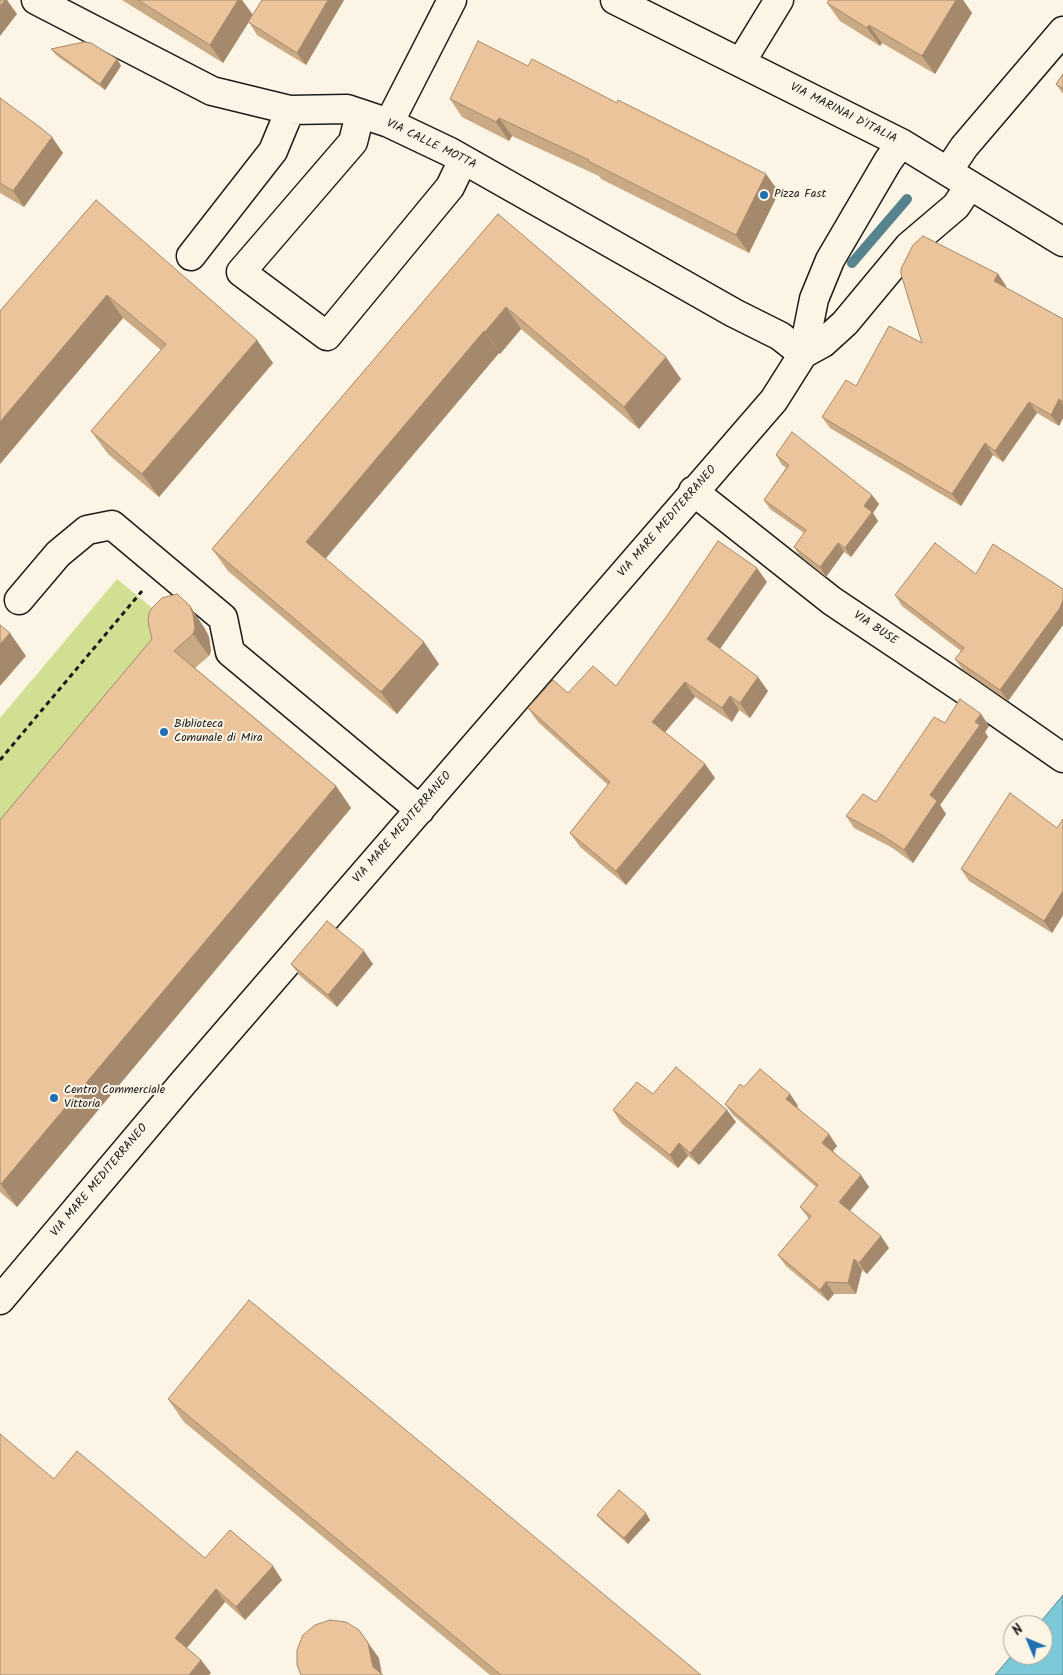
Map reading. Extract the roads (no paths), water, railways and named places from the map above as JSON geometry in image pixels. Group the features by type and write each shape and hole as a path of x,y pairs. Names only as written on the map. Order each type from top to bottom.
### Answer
{"street":[{"name":"VIA CALLE MOTTA","path":"36,0 212,91 290,110 347,109 389,123 463,160 734,313 780,336 803,354"},
{"name":"VIA MARINAI D'ITALIA","path":"615,0 901,143 1063,242"},
{"path":"741,62 779,0"},
{"path":"389,123 443,3"},
{"name":"VIA MARE MEDITERRANEO","path":"803,354 823,343 845,323 909,246 956,206 964,147 1063,31"},
{"path":"191,256 273,151 290,110"},
{"path":"360,114 353,142 241,272 327,336 450,187 463,160"},
{"name":"VIA MARE MEDITERRANEO","path":"0,1300 189,1076 774,400 803,354 814,299 830,260 888,161 901,143"},
{"name":"VIA BUSE","path":"694,491 832,601 1063,758"},
{"path":"19,600 58,554 87,530 112,525 223,618 230,652 420,810"}],"water":[{"path":"1063,1595 1063,1675 995,1675 1004,1665 1053,1665 1053,1615 1046,1615"}],"waterway":[{"path":"852,263 907,199"}],"place":[{"name":"Pizza Fast","path":"764,195"},
{"name":"Biblioteca Comunale di Mira","path":"164,732"},
{"name":"Centro Commerciale Vittoria","path":"54,1098"}]}
